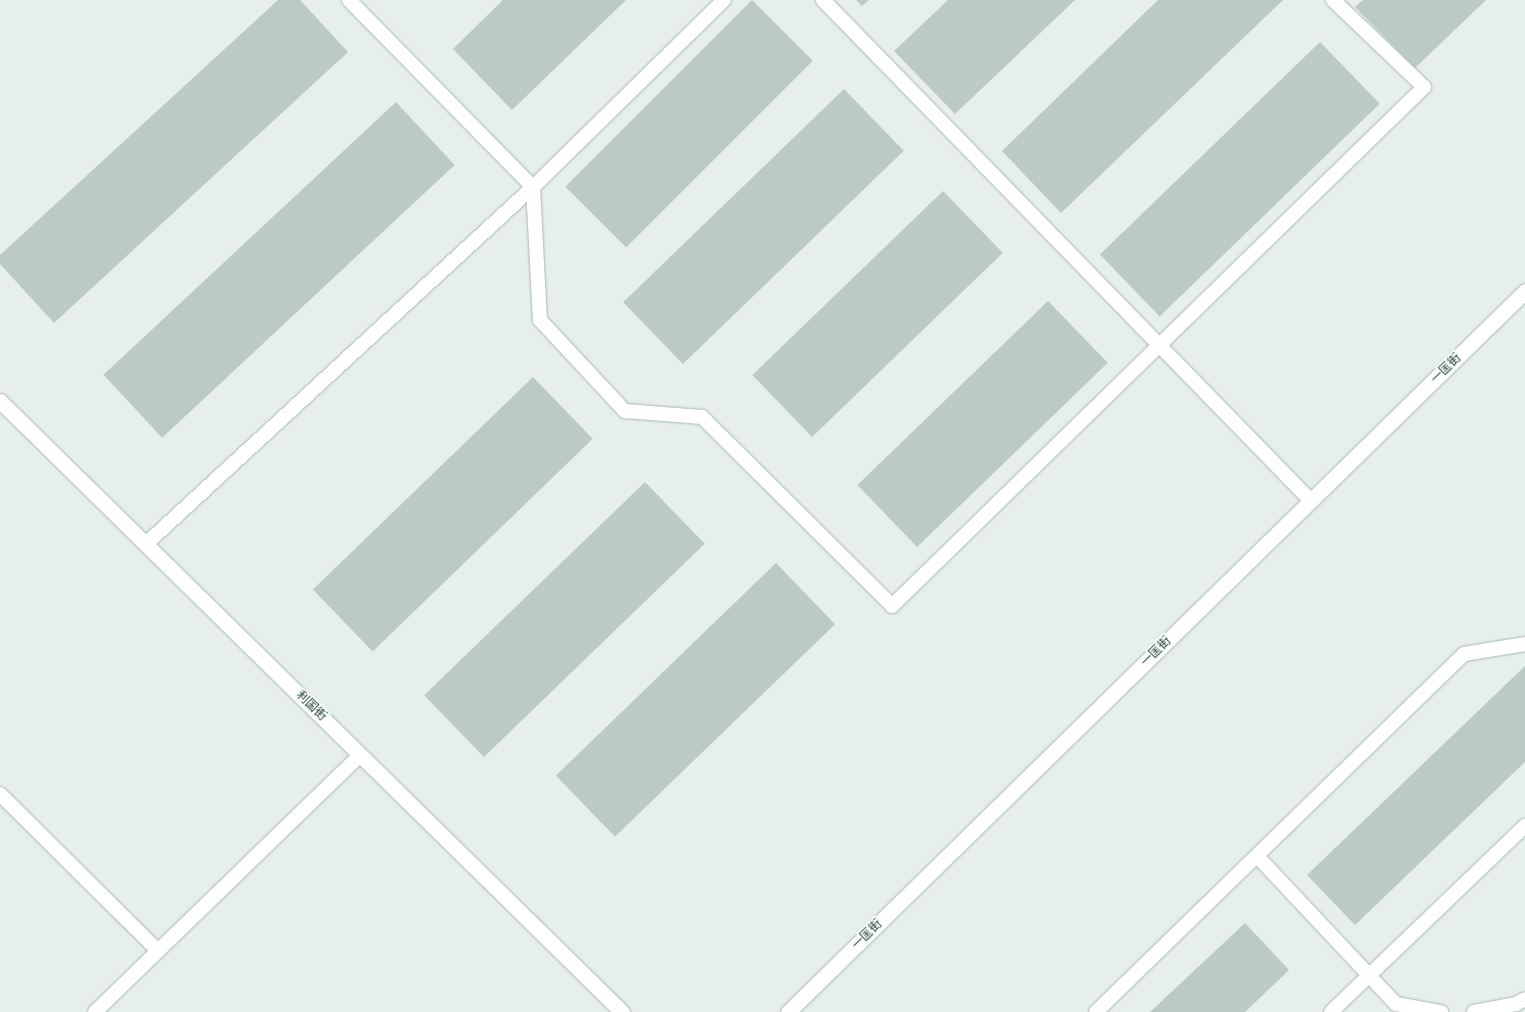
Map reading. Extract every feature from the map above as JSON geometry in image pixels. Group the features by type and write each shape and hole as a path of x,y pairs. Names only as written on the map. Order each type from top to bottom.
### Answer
{"street":[{"name":"一匡街","path":"788,1012 1525,291"},
{"name":"利国街","path":"0,401 622,1012"}],"lane":[{"path":"349,0 533,187 540,320 625,412 702,417 892,606 1424,87 1333,0"},
{"path":"146,544 533,187 724,0"},
{"path":"823,0 1311,501"},
{"path":"1096,1012 1464,654 1525,644"},
{"path":"95,1012 360,754"},
{"path":"0,794 158,951"},
{"path":"1331,1012 1525,826"},
{"path":"1256,856 1398,1008 1441,1012"},
{"path":"1474,1012 1516,1004 1525,999"}],"building":[{"path":"278,0 300,0 348,52 54,323 0,264 0,255"},
{"path":"503,0 626,0 512,110 453,49"},
{"path":"752,0 813,61 626,247 565,187"},
{"path":"856,0 869,0 862,6"},
{"path":"948,0 1075,0 955,114 894,51"},
{"path":"1158,0 1283,0 1061,213 1002,151"},
{"path":"1363,0 1486,0 1415,68 1355,7"},
{"path":"1320,42 1380,104 1160,316 1100,255"},
{"path":"844,89 904,151 683,364 623,302"},
{"path":"396,102 455,165 162,438 103,375"},
{"path":"943,191 1003,253 812,437 752,375"},
{"path":"1048,301 1108,363 917,547 857,485"},
{"path":"533,377 593,439 373,651 313,590"},
{"path":"645,482 705,544 484,757 424,695"},
{"path":"776,563 835,624 615,837 556,776"},
{"path":"1525,666 1525,762 1355,925 1307,875"},
{"path":"1245,923 1289,970 1245,1012 1150,1012"}]}
